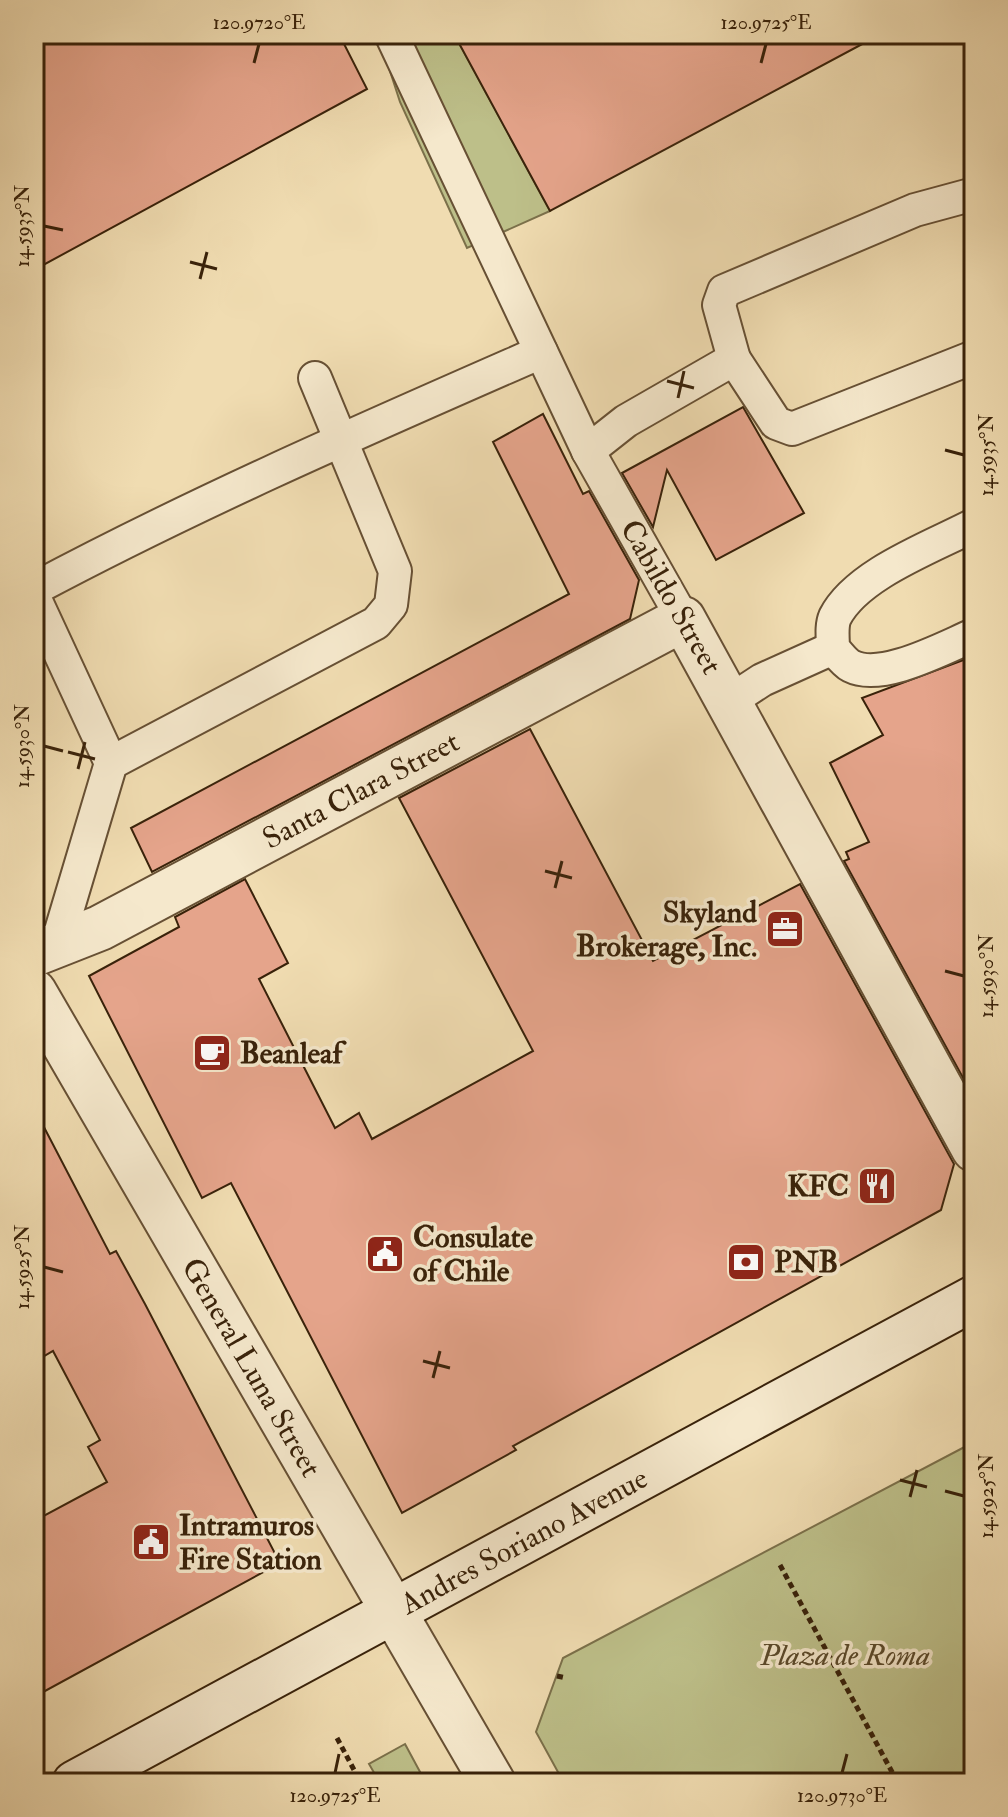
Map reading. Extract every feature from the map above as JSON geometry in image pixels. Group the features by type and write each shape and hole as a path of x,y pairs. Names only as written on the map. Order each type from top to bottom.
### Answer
{"street":[{"name":"Cabildo Street","path":"683,619 974,1149"},
{"name":"Santa Clara Street","path":"46,948 100,928 683,619"},
{"name":"General Luna Street","path":"34,992 493,1783"},
{"name":"Andres Soriano Avenue","path":"75,1783 974,1298"}],"lane":[{"name":"Cabildo Street","path":"391,34 588,451 683,619"},
{"path":"974,194 915,210 724,291 719,305 734,359 776,423 792,429 974,357"},
{"path":"34,589 109,549 541,352"},
{"path":"588,451 626,421 734,359"},
{"path":"46,948 111,763 376,623 391,605 395,571 315,378"},
{"path":"974,525 869,580 850,595 833,620 833,648 851,666 872,670 897,666 974,635"},
{"path":"34,597 111,763"},
{"path":"730,701 762,680 833,648"}],"path":[{"path":"780,1565 898,1783"},
{"path":"557,1676 566,1678"},
{"path":"337,1738 361,1783"},
{"path":"911,1783 921,1778 938,1783"}],"green space":[{"path":"378,34 454,34 550,211 467,248 400,102"},
{"name":"Plaza de Roma","path":"974,1442 974,1783 564,1783 536,1732 563,1658"},
{"path":"405,1744 426,1783 380,1783 369,1764"}],"building":[{"path":"34,34 339,34 367,89 34,270"},
{"path":"454,34 881,34 550,211"},
{"path":"743,407 804,513 716,560 667,470 653,527 622,473"},
{"path":"543,414 583,494 589,491 639,580 630,619 152,872 131,828 569,594 493,442"},
{"path":"974,656 973,1096 844,861 849,859 846,852 869,842 830,763 883,735 862,698"},
{"path":"530,729 653,961 800,884 954,1164 941,1210 513,1446 516,1450 402,1513 231,1183 202,1198 89,976 179,927 175,917 245,879 288,963 259,979 335,1128 359,1113 372,1139 533,1051 399,798"},
{"name":"Intramuros Fire Station","path":"34,1108 110,1254 116,1251 145,1304 280,1563 34,1697 34,1521 107,1482 88,1447 100,1440 53,1351 34,1362"}],"place":[{"name":"Skyland Brokerage, Inc.","path":"785,929"},
{"name":"Beanleaf","path":"212,1053"},
{"name":"KFC","path":"877,1186"},
{"name":"Consulate of Chile","path":"385,1254"},
{"name":"PNB","path":"746,1262"},
{"name":"Intramuros Fire Station","path":"151,1542"}]}
